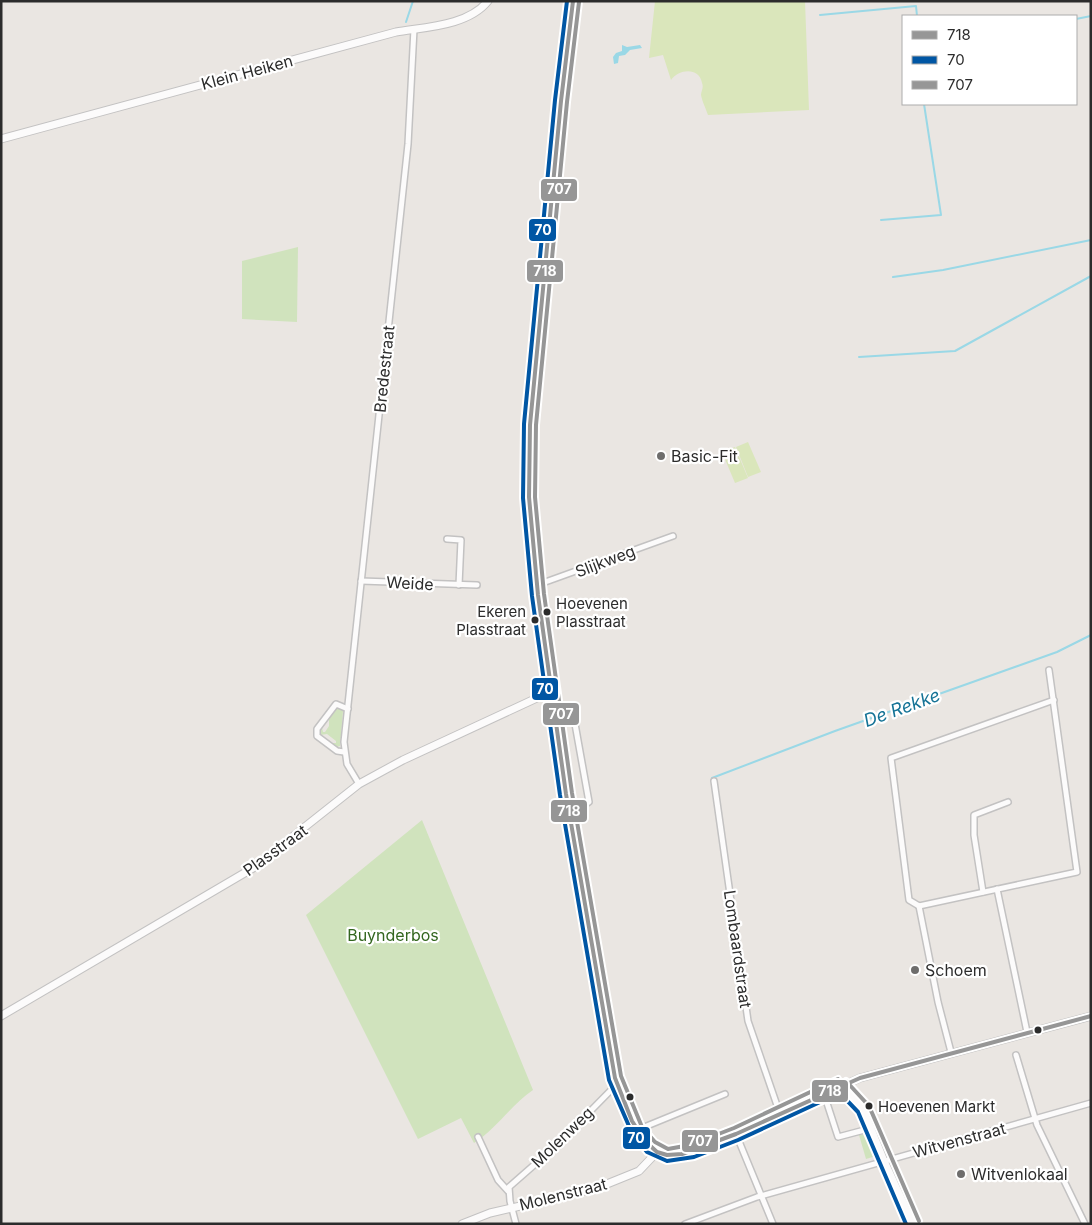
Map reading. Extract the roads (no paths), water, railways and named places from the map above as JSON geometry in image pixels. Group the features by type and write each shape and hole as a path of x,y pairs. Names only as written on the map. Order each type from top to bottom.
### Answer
{"main road":[{"name":"Klein Heiken","path":"1,139 396,32 455,21 483,8 488,1"},
{"path":"573,1 561,100 530,425 529,497 537,585 552,691 569,810 604,1025 617,1084 637,1130 657,1152 667,1155 682,1154 736,1134 841,1085 950,1052 1091,1016"},
{"name":"Plasstraat","path":"1,1016 253,868 359,784 403,760 552,691"},
{"path":"841,1085 863,1109 913,1224"},
{"name":"Molenstraat","path":"462,1224 490,1212 597,1188 639,1171 657,1152"}],"street":[{"name":"Bredestraat","path":"359,784 350,771 344,752 408,144 414,29"},
{"name":"Slijkweg","path":"537,585 673,536"},
{"path":"447,539 461,540 459,585"},
{"name":"Weide","path":"361,581 477,585"},
{"path":"1049,670 1054,700 1077,872 919,906 909,900 891,758 1054,700"},
{"path":"344,752 337,751 317,736 317,729 336,704 348,709"},
{"path":"569,810 580,808 589,802 572,707"},
{"name":"Lombaardstraat","path":"714,781 748,1021 780,1114"},
{"path":"983,892 974,835 974,815 1008,802"},
{"path":"997,889 1027,1032"},
{"path":"919,906 950,1052"},
{"path":"1016,1055 1035,1119 1085,1224"},
{"name":"Molenweg","path":"508,1191 617,1084"},
{"path":"637,1130 725,1094"},
{"path":"824,1094 838,1137 872,1128"},
{"name":"Witvenstraat","path":"685,1224 762,1196 1091,1103"},
{"path":"736,1134 773,1224"},
{"path":"478,1138 498,1180 508,1191 516,1224"}],"water":[{"path":"622,45 627,47 640,45 642,48 630,50 625,55 619,56 618,63 614,64 613,57 616,53 622,51"}],"waterway":[{"path":"406,22 413,1"},
{"path":"820,15 916,6 917,15"},
{"path":"1077,19 1091,16"},
{"path":"881,220 941,215 924,105"},
{"path":"893,277 943,270 1091,240"},
{"path":"859,357 955,351 1091,276"},
{"name":"De Rekke","path":"712,778 835,731 1057,652 1091,635"}],"place":[{"name":"Basic-Fit","path":"661,456"},
{"name":"Hoevenen Plasstraat","path":"547,612"},
{"name":"Ekeren Plasstraat","path":"535,620"},
{"name":"Schoem","path":"915,970"},
{"name":"Hoevenen Markt","path":"869,1106"},
{"name":"Witvenlokaal","path":"961,1174"}],"park label":[{"name":"Buynderbos","path":"393,935"}]}
